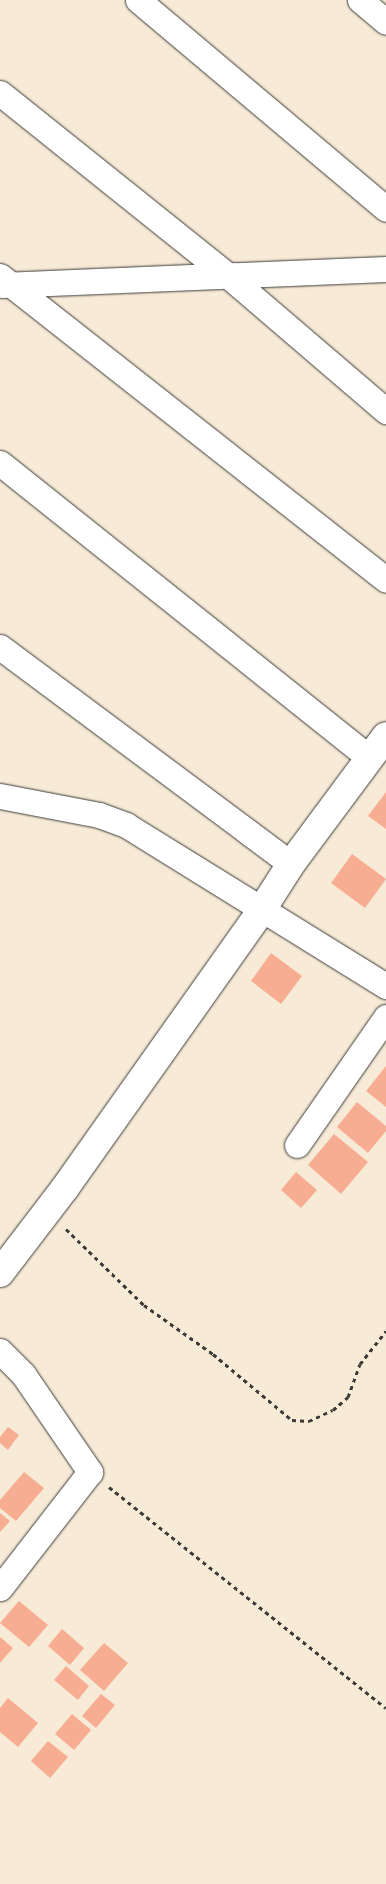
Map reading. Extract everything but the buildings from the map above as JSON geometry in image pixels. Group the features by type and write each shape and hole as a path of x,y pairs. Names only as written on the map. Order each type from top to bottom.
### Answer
{"street":[{"path":"138,0 386,209"},
{"path":"360,0 386,22"},
{"path":"0,93 226,274 386,411"},
{"path":"3,281 386,269"},
{"path":"3,281 386,580"},
{"path":"0,463 370,758"},
{"path":"0,647 291,864"},
{"path":"0,1273 48,1211 261,912 291,864 386,736"},
{"path":"0,796 99,815 126,825 261,912 386,986"},
{"path":"297,1146 386,1017"},
{"path":"0,1352 23,1374 90,1472 0,1588"}],"path":[{"path":"48,1211 144,1305 213,1354 292,1420 309,1421 333,1410 348,1397 360,1364 386,1330"},
{"path":"90,1472 386,1708"}]}
